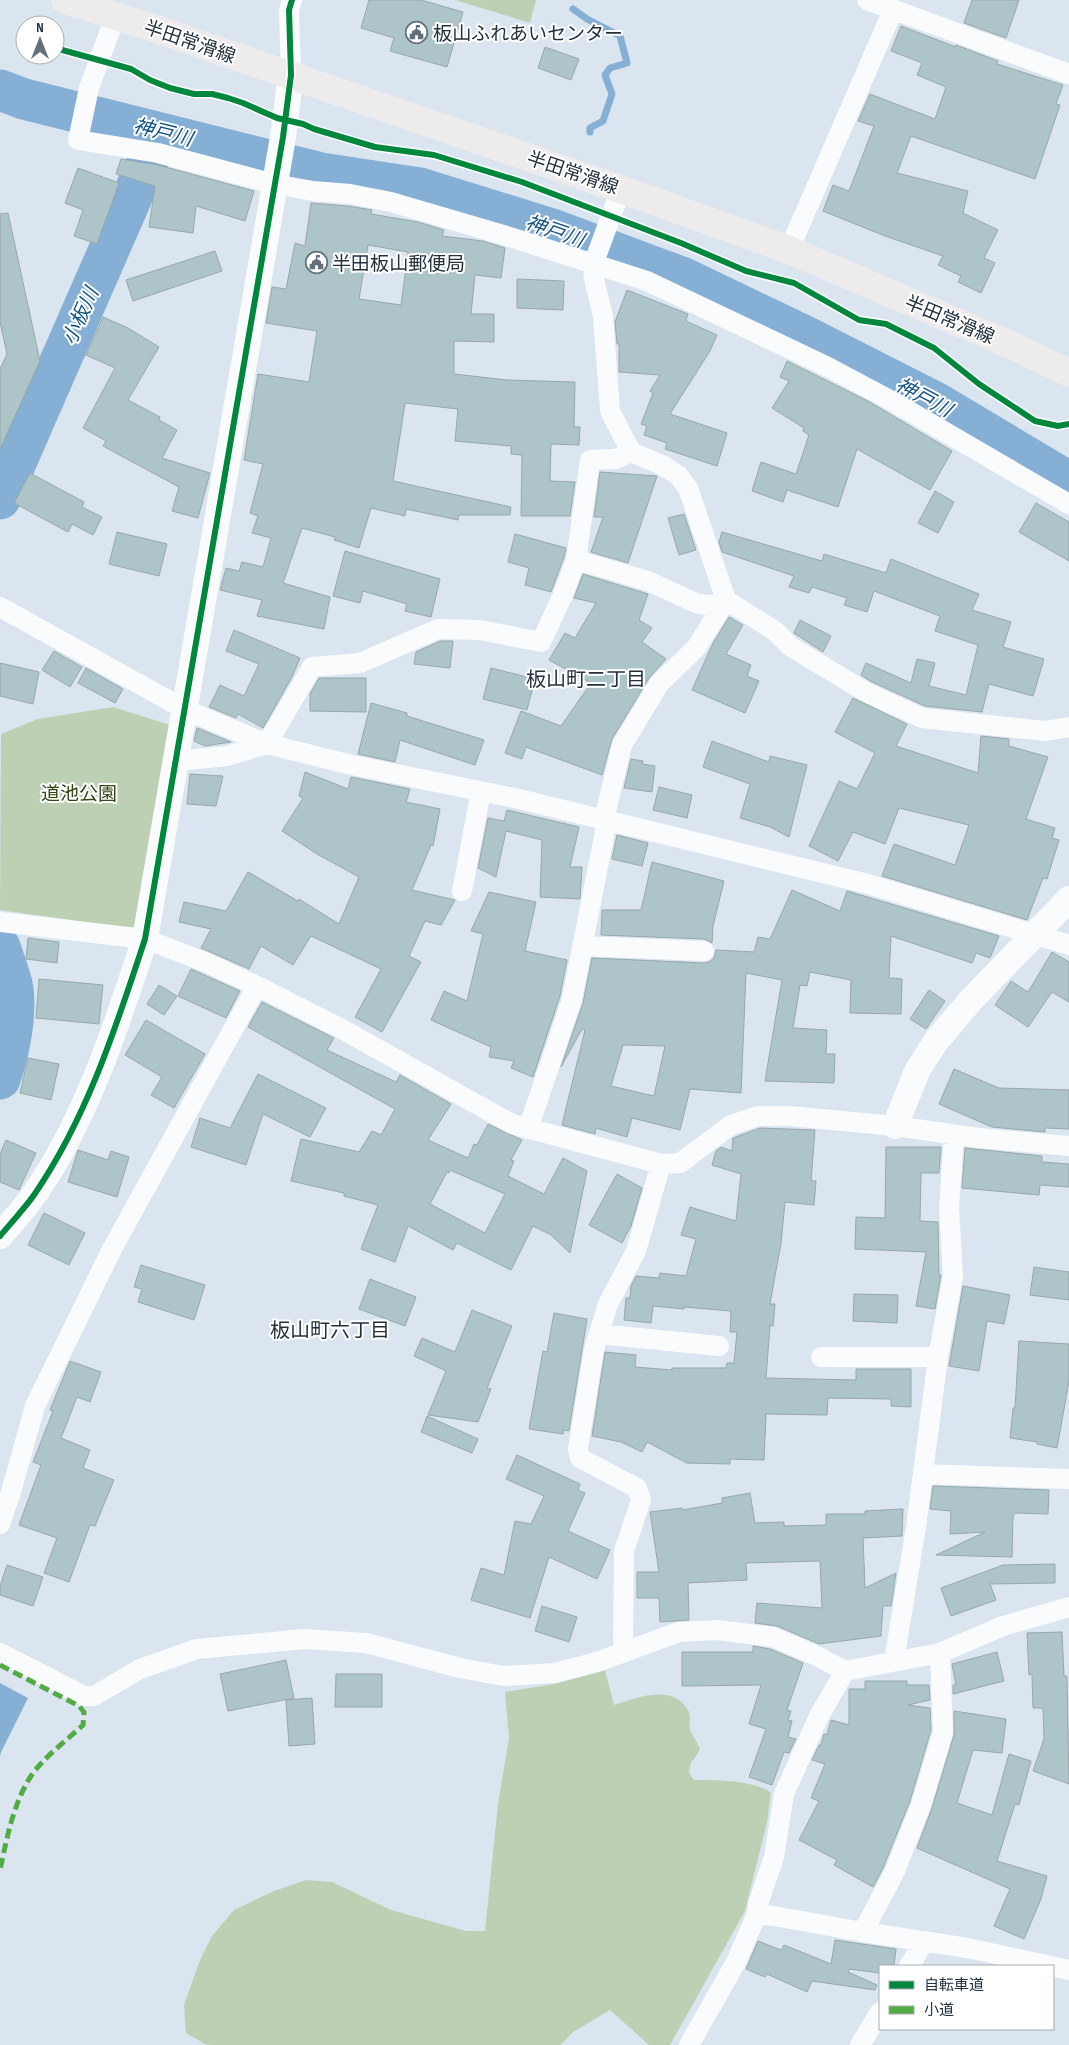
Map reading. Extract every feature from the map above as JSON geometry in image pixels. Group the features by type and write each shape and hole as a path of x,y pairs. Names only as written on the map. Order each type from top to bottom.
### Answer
{"main road":[{"name":"半田常滑線","path":"66,0 162,31 621,189 789,250 1013,346 1069,373"}],"street":[{"path":"0,1236 34,1195 69,1136 113,1035 145,939 186,710 283,137 291,75 290,10 292,0"},
{"path":"867,0 1069,74"},
{"path":"789,250 893,10"},
{"path":"115,16 89,88 78,140 158,153 313,191 350,194 391,202 594,262 647,281 828,367 890,400 1069,504"},
{"path":"621,189 594,262 594,279 603,316 610,411 631,452 662,465 679,476 688,488 726,600 775,631 791,647 849,682 922,718 1045,731 1069,727"},
{"path":"177,761 227,756 267,744 312,666 360,663 438,629 480,630 541,642 562,597 576,560 590,460 616,459 631,452"},
{"path":"576,560 648,581 698,604 711,605 726,600"},
{"path":"528,1128 572,999 605,820 622,745 659,684 696,648 726,600"},
{"path":"0,608 186,710 267,744 352,765 605,820 868,884 1034,936 1069,945"},
{"path":"462,892 481,792"},
{"path":"895,1126 918,1069 937,1040 971,1000 1069,898"},
{"path":"2,922 145,939 205,962 257,986 340,1028 512,1124 661,1164 680,1163 732,1125 758,1116 790,1116 895,1126 954,1135 1069,1146"},
{"path":"582,946 704,951"},
{"path":"0,1524 35,1406 112,1249 257,986"},
{"path":"894,1661 923,1474 938,1357 953,1276 949,1208 954,1135"},
{"path":"623,1652 624,1551 641,1500 637,1488 580,1458 578,1449 594,1349 608,1304 636,1251 661,1164"},
{"path":"599,1334 719,1346"},
{"path":"821,1356 938,1357"},
{"path":"923,1474 1069,1479"},
{"path":"0,1653 84,1696 94,1696 140,1669 197,1649 304,1639 366,1643 460,1668 504,1676 555,1673 597,1662 679,1632 718,1630 773,1637 817,1656 845,1671 940,1653 1003,1626 1069,1607"},
{"path":"863,1932 894,1872 921,1805 943,1732 940,1653"},
{"path":"690,2045 735,1964 757,1914 758,1904 774,1857 784,1794 818,1716 845,1671"},
{"path":"757,1914 968,1948 1046,1965"},
{"path":"910,1965 925,1941"},
{"path":"1054,1967 1069,1970"},
{"path":"860,2045 879,2014"}],"green space":[{"path":"455,0 536,0 530,23"},
{"name":"道池公園","path":"113,707 170,725 136,929 0,910 1,734 38,719"},
{"path":"605,1670 614,1705 643,1696 663,1695 673,1697 688,1710 690,1730 700,1749 691,1762 689,1773 694,1780 745,1783 755,1785 771,1793 767,1822 745,1911 670,2045 649,2045 610,2010 573,2032 560,2045 211,2045 205,2044 186,2033 184,2005 200,1960 212,1936 234,1910 274,1891 306,1880 332,1882 391,1910 466,1931 485,1931 498,1804 509,1738 505,1692 554,1684"}],"water":[{"path":"0,1683 28,1698 0,1757"}],"building":[{"name":"板山ふれあいセンター","path":"369,0 421,0 463,12 447,67 390,51 394,38 361,28"},
{"path":"972,0 1019,0 1006,38 964,23"},
{"path":"901,26 998,61 997,64 1063,85 1056,104 1060,105 1035,179 911,136 897,173 968,191 963,213 998,230 984,258 995,263 981,293 958,282 961,276 938,265 943,256 885,236 823,211 833,185 849,191 874,126 858,121 870,94 935,119 946,87 917,75 922,63 891,51"},
{"path":"545,47 579,59 571,80 538,68"},
{"path":"121,159 158,165 254,191 245,221 196,206 193,233 149,227 155,186 116,174"},
{"path":"78,168 119,183 97,244 74,236 83,210 65,203"},
{"path":"311,203 372,210 371,214 418,222 444,230 442,236 483,241 505,248 501,278 475,275 471,314 494,314 494,342 454,341 454,374 507,380 575,382 574,427 580,427 579,445 551,444 550,481 575,482 570,516 521,516 522,455 511,454 511,446 455,441 458,409 405,403 393,481 511,507 510,515 459,515 458,520 406,509 405,516 371,508 359,548 334,540 335,537 302,528 283,583 330,597 324,629 257,616 262,600 220,590 226,568 239,571 242,562 263,567 271,538 252,533 258,516 250,513 263,464 244,460 258,374 309,382 317,331 266,323 272,287 286,289 295,243 305,246","holes":["368,245 408,252 401,305 359,299"]},
{"path":"8,213 40,361 0,449 0,369 7,354 0,322 0,214"},
{"path":"215,251 222,271 133,301 126,280"},
{"path":"517,279 564,281 563,310 517,308"},
{"path":"627,290 688,314 686,321 717,335 710,351 670,414 727,433 717,466 665,449 667,443 644,435 647,426 641,424 653,393 650,391 660,375 619,372 619,344 617,344 615,322"},
{"path":"103,317 128,328 159,347 128,400 160,417 159,420 177,430 162,458 210,473 198,518 172,511 179,487 103,446 106,441 83,428 115,368 86,355"},
{"path":"787,361 868,401 952,451 930,490 857,449 838,507 787,490 783,502 752,491 761,462 796,474 809,435 803,431 804,428 772,408 789,381 780,377"},
{"path":"600,472 657,476 628,563 591,552 603,517 594,517"},
{"path":"30,473 84,502 82,507 102,517 93,535 72,524 68,532 14,503"},
{"path":"935,491 954,502 938,533 918,523"},
{"path":"1036,503 1069,522 1069,561 1019,532"},
{"path":"684,514 696,550 679,555 668,518"},
{"path":"117,532 167,544 159,576 109,564"},
{"path":"722,532 822,561 824,554 886,573 891,559 979,594 972,610 1011,622 1003,647 1044,659 1033,696 989,684 982,712 925,706 872,682 861,675 866,663 911,683 917,659 935,663 929,686 966,695 978,645 935,631 940,616 874,591 867,612 844,605 847,598 812,587 809,593 789,587 794,576 722,552 719,542"},
{"path":"515,534 566,548 551,592 525,585 529,568 508,562"},
{"path":"345,551 440,579 431,617 405,611 407,604 363,591 360,603 333,596"},
{"path":"583,574 648,594 639,620 652,628 642,642 666,659 649,678 612,739 602,775 526,747 522,759 505,753 521,711 561,726 591,683 549,660 565,633 575,638 596,603 574,598"},
{"path":"729,617 743,625 726,654 751,665 747,676 759,681 745,713 692,690 713,643"},
{"path":"800,620 831,636 823,652 794,633"},
{"path":"234,630 300,658 292,677 263,728 238,714 236,718 209,707 220,685 244,696 259,664 226,651"},
{"path":"440,641 453,641 450,668 414,664 416,652"},
{"path":"54,651 82,667 70,687 42,670"},
{"path":"0,663 39,672 33,704 0,696"},
{"path":"86,668 123,689 115,703 78,683"},
{"path":"491,668 535,679 527,710 483,699"},
{"path":"319,678 366,678 366,712 310,711 310,694"},
{"path":"853,698 907,724 896,746 978,773 981,736 1009,739 1009,746 1048,757 1026,819 1055,828 1052,838 1059,840 1047,879 1043,878 1027,920 882,876 894,844 955,865 969,825 899,808 885,844 853,832 838,861 809,846 839,781 857,789 875,753 835,732"},
{"path":"371,703 407,713 407,716 484,740 475,765 400,740 395,762 358,754"},
{"path":"197,728 231,742 205,746 194,741"},
{"path":"712,741 769,762 770,756 807,765 789,837 770,827 740,818 750,784 703,767"},
{"path":"631,759 643,761 642,764 655,766 652,792 624,788"},
{"path":"305,772 348,789 351,777 410,789 406,802 440,809 433,846 431,845 412,890 455,900 441,925 425,921 409,956 421,962 382,1032 355,1017 381,969 311,936 293,965 261,946 249,969 201,948 211,929 179,922 184,902 226,911 248,872 298,901 299,899 339,924 359,877 317,854 282,831 303,798 299,796"},
{"path":"190,774 223,776 216,806 187,804"},
{"path":"659,787 692,795 687,818 653,810"},
{"path":"507,810 579,827 570,867 582,867 580,899 540,897 542,840 506,831 496,877 478,868 488,818 504,821"},
{"path":"617,835 648,843 642,866 612,859"},
{"path":"652,862 724,881 713,926 712,943 704,939 601,935 602,910 641,910"},
{"path":"792,890 840,911 847,891 999,936 990,958 976,953 972,963 891,936 889,978 902,979 901,1014 850,1013 851,980 810,972 807,986 800,985 793,1028 827,1030 826,1054 835,1054 834,1083 765,1081 782,980 746,973 741,1093 690,1089 680,1130 632,1118 627,1137 596,1128 595,1134 562,1125 585,1030 582,1029 561,1067 583,1003 592,958 704,963 714,958 716,950 754,952 758,937 770,939","holes":["623,1045 665,1046 654,1096 611,1086"]},
{"path":"489,892 536,902 525,951 567,960 560,996 533,1077 511,1068 514,1061 489,1057 491,1047 431,1020 444,991 467,1001 483,934 471,931"},
{"path":"28,938 59,942 57,963 26,959"},
{"path":"1052,952 1069,962 1069,1002 1052,992 1028,1027 995,1005 1011,981 1028,992"},
{"path":"191,969 240,991 226,1018 178,996"},
{"path":"39,979 103,985 99,1024 36,1018"},
{"path":"159,985 177,996 164,1015 147,1004"},
{"path":"929,990 945,1001 926,1029 910,1019"},
{"path":"262,1002 334,1038 327,1050 396,1082 400,1075 451,1104 428,1140 468,1158 474,1144 477,1145 488,1124 522,1140 511,1160 514,1161 508,1176 544,1194 563,1158 587,1171 570,1253 551,1235 533,1226 511,1270 457,1243 453,1250 408,1226 395,1262 361,1249 378,1205 344,1196 344,1193 291,1181 301,1139 359,1152 372,1131 381,1135 395,1109 248,1027","holes":["450,1170 505,1194 485,1233 430,1204 447,1172 449,1173"]},
{"path":"146,1020 205,1054 174,1108 151,1095 162,1077 125,1055"},
{"path":"28,1058 59,1064 51,1100 20,1093"},
{"path":"954,1069 999,1088 1069,1090 1069,1129 1045,1128 1045,1132 992,1127 939,1104"},
{"path":"258,1074 326,1108 310,1137 263,1114 246,1165 191,1147 200,1118 230,1128"},
{"path":"760,1128 815,1130 811,1181 816,1181 814,1205 785,1202 781,1243 770,1304 775,1304 773,1326 770,1325 766,1378 856,1380 856,1369 911,1369 911,1407 891,1406 891,1399 828,1398 827,1415 766,1414 764,1460 730,1459 730,1464 687,1463 647,1442 642,1452 621,1442 592,1436 605,1352 636,1355 635,1367 672,1370 672,1368 726,1368 727,1363 734,1363 737,1332 730,1332 731,1311 653,1306 651,1323 624,1320 626,1298 630,1298 631,1286 636,1276 659,1278 660,1273 686,1276 696,1239 681,1235 690,1207 736,1221 741,1174 712,1165 716,1151 721,1147 732,1151 733,1138"},
{"path":"6,1140 36,1153 19,1190 0,1182 0,1154"},
{"path":"886,1147 941,1147 939,1173 921,1173 920,1221 938,1222 939,1275 941,1275 935,1309 916,1306 926,1252 855,1249 856,1217 885,1218"},
{"path":"965,1148 1042,1156 1042,1162 1069,1164 1069,1187 1040,1185 1039,1195 962,1188"},
{"path":"78,1150 108,1160 111,1151 129,1157 117,1197 68,1182"},
{"path":"617,1174 642,1188 631,1226 622,1243 589,1225"},
{"path":"44,1213 85,1233 69,1265 28,1245"},
{"path":"141,1265 205,1285 194,1320 138,1302 142,1289 134,1287"},
{"path":"1034,1267 1069,1272 1069,1300 1030,1295"},
{"path":"370,1279 416,1297 405,1326 359,1309"},
{"path":"963,1286 1010,1295 1004,1324 987,1321 979,1371 949,1366"},
{"path":"854,1294 898,1295 897,1323 853,1321"},
{"path":"472,1310 512,1326 487,1388 491,1389 478,1422 428,1415 446,1371 414,1356 422,1338 455,1352"},
{"path":"554,1313 587,1319 569,1431 564,1430 563,1434 529,1429 543,1351 547,1352"},
{"path":"1019,1341 1069,1344 1069,1381 1057,1448 1037,1444 1037,1442 1010,1438 1013,1408 1015,1408"},
{"path":"70,1361 101,1372 90,1402 77,1397 61,1438 90,1450 83,1468 114,1480 95,1526 90,1525 69,1582 44,1573 57,1538 19,1525 41,1465 33,1462 53,1411 50,1410"},
{"path":"427,1416 478,1439 472,1453 421,1432"},
{"path":"517,1455 580,1484 578,1490 585,1493 568,1531 610,1550 597,1579 549,1557 530,1618 471,1600 481,1568 504,1575 515,1521 531,1524 544,1496 506,1479"},
{"path":"933,1486 1049,1490 1048,1514 1016,1513 1013,1515 1012,1557 936,1555 985,1532 950,1534 951,1511 930,1509"},
{"path":"750,1493 755,1523 784,1522 784,1526 826,1525 826,1514 865,1514 865,1511 903,1509 902,1536 863,1538 865,1588 896,1573 891,1606 883,1606 881,1636 819,1644 777,1626 755,1623 757,1603 822,1608 820,1561 746,1563 747,1580 688,1583 689,1620 660,1622 659,1598 637,1598 637,1572 659,1572 650,1512 682,1508 683,1510 722,1503 722,1498"},
{"path":"1055,1564 1055,1583 990,1584 996,1600 951,1616 941,1588 1003,1565"},
{"path":"7,1565 43,1577 33,1606 0,1595 0,1586"},
{"path":"542,1606 577,1617 569,1642 535,1631"},
{"path":"1062,1632 1064,1676 1067,1676 1069,1784 1033,1771 1044,1739 1043,1708 1033,1708 1032,1674 1029,1675 1027,1633"},
{"path":"753,1646 770,1649 803,1663 787,1710 791,1711 788,1720 792,1721 788,1737 796,1739 789,1753 784,1752 772,1785 749,1777 766,1729 749,1724 761,1685 682,1686 682,1652 753,1652"},
{"path":"997,1652 1004,1681 953,1694 953,1685 956,1685 952,1664"},
{"path":"286,1660 294,1698 228,1711 220,1674"},
{"path":"336,1674 382,1674 382,1707 335,1707"},
{"path":"865,1681 907,1681 907,1685 929,1685 930,1700 908,1705 930,1708 931,1730 910,1801 883,1868 873,1887 834,1865 837,1860 799,1840 819,1801 811,1798 825,1764 812,1760 819,1745 821,1745 824,1734 827,1735 831,1720 849,1725 849,1689 865,1689"},
{"path":"312,1698 315,1744 289,1746 286,1700"},
{"path":"954,1711 1006,1719 1002,1753 973,1750 957,1803 992,1815 1009,1754 1031,1761 1019,1805 1015,1804 997,1861 1047,1876 1041,1899 1024,1939 994,1926 1010,1889 917,1848 932,1808 954,1735"},
{"path":"835,1940 896,1949 894,1965 879,1965 879,1973 849,1969 848,1972 877,1985 875,1990 812,1981 807,1992 767,1974 765,1977 746,1969 758,1941 781,1950 784,1945 831,1964"}],"waterway":[{"path":"573,9 587,19 620,36 627,63 610,68 605,75 612,94 603,121 590,128 590,132"},
{"name":"神戸川","path":"0,90 24,99 321,173 420,188 552,229 684,278 809,338 937,403 1069,482"},
{"name":"小板川","path":"0,499 160,133"},
{"name":"小板川","path":"0,947 14,995 9,1045 0,1079"}],"marked path":[{"path":"0,1665 79,1706 84,1712 83,1725 42,1763 25,1787 11,1822 0,1870"}],"cycle path":[{"path":"0,1236 34,1195 70,1135 111,1038 145,939 283,137 291,75 289,10 292,0"},
{"path":"65,51 131,69 150,80 170,88 194,94 212,94 228,98 277,118 303,124 375,147 434,155 522,182 681,243 746,271 794,283 859,320 886,324 934,348 979,384 1035,421 1058,426 1069,424"}],"place":[{"name":"板山ふれあいセンター","path":"417,33"},
{"name":"半田板山郵便局","path":"316,263"}],"district":[{"name":"板山町二丁目","path":"586,679"},
{"name":"板山町六丁目","path":"330,1330"}]}
